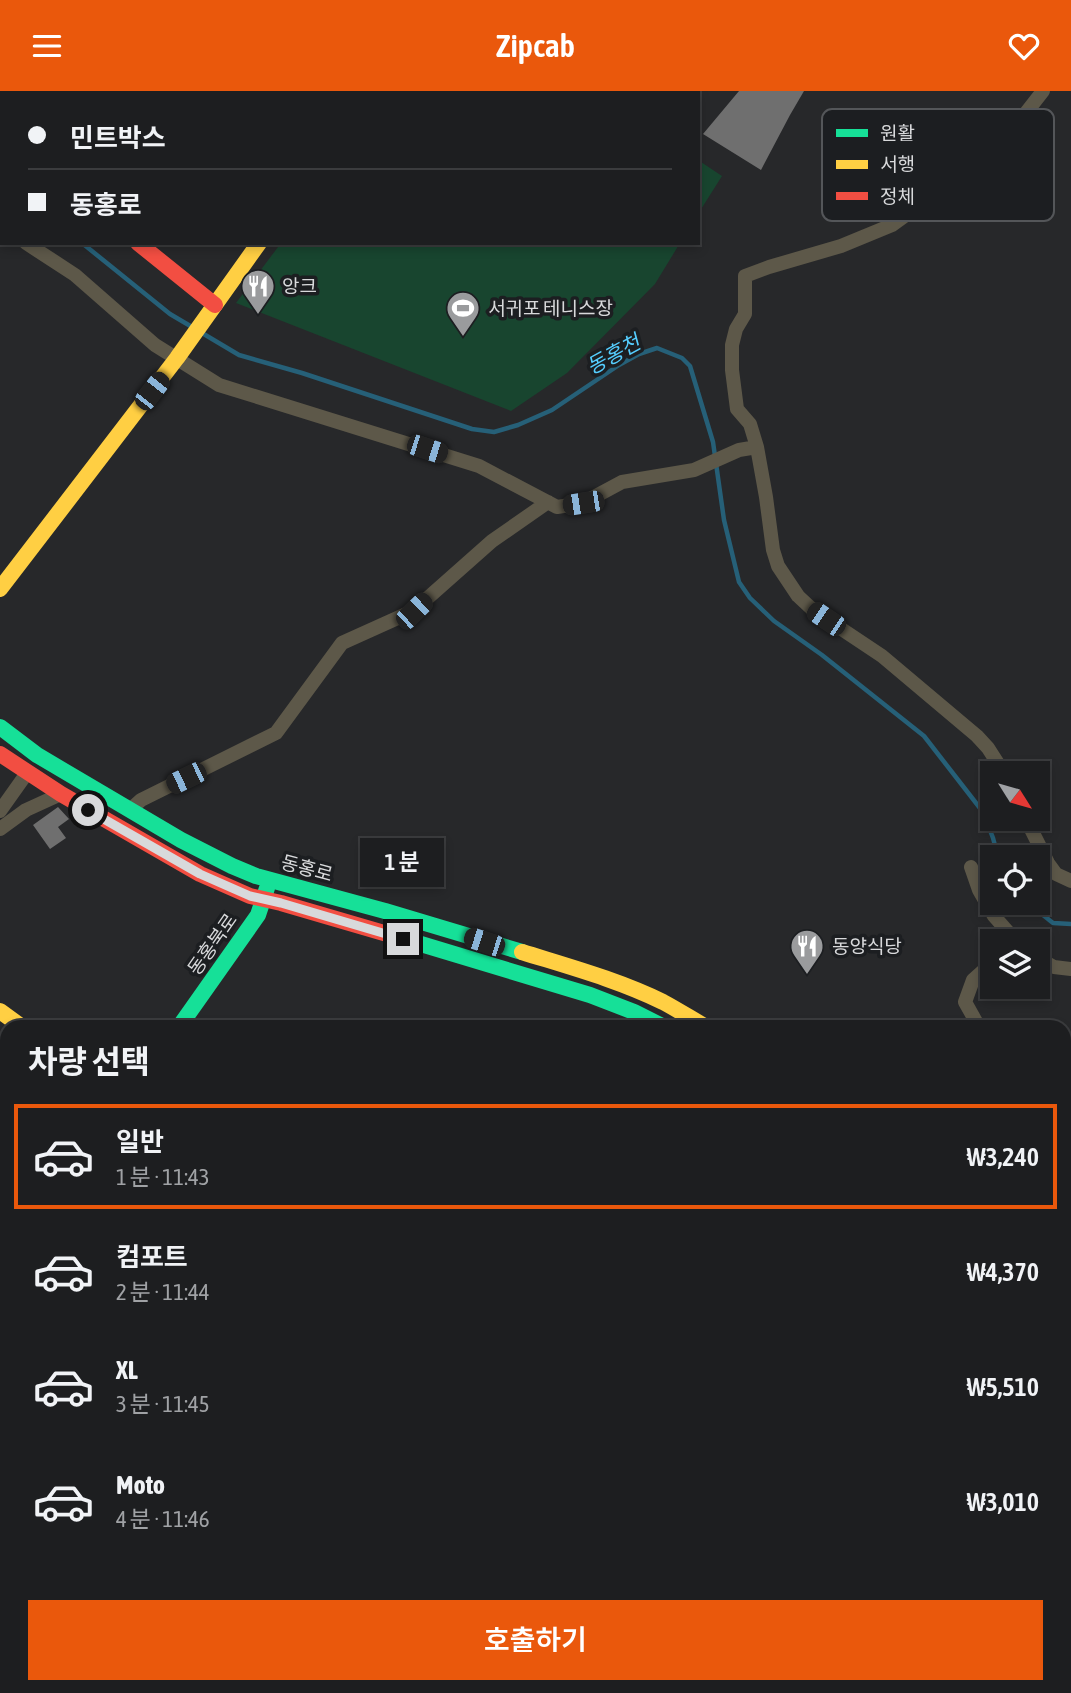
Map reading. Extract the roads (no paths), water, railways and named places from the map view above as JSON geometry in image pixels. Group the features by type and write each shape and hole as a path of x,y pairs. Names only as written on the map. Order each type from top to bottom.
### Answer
{"main road":[{"path":"140,245 211,310"},
{"path":"0,589 181,352 258,245"},
{"name":"동홍로","path":"0,727 37,755 210,856 256,876 385,911 597,975 653,998 693,1020"},
{"path":"0,754 61,794 200,874 250,896 379,931 590,995 650,1020"},
{"name":"동홍북로","path":"184,1020 258,915 270,880"}],"street":[{"path":"1029,109 1043,91"},
{"path":"897,221 841,246 745,276 744,314 732,345 737,409 750,423 757,447 772,549 778,566 798,596 813,610 882,656 962,723 988,748 996,761"},
{"path":"29,245 75,275 155,345 181,352 219,385 479,466 557,507 583,503 622,482 694,470 739,450 757,447"},
{"path":"131,809 141,800 276,733 342,643 414,611 492,541 548,502"},
{"path":"0,811 27,773"},
{"path":"0,829 26,810 61,794"},
{"path":"1032,831 1056,874 1071,881"},
{"path":"971,867 979,890 994,916 1005,929"},
{"path":"1050,965 1071,969"},
{"path":"975,1020 965,1002 973,980 980,974"}],"waterway":[{"name":"동홍천","path":"84,245 170,314 192,327"},
{"name":"동홍천","path":"202,333 239,355 472,429 494,432 552,410 639,354 657,348 682,358 690,366 713,442 724,520 739,582 750,598 774,621 822,655 924,736 983,812 995,845"},
{"name":"동홍천","path":"1043,915 1053,923 1071,924"}],"place":[{"name":"앙크","path":"258,316"},
{"name":"서귀포 테니스장","path":"463,338"},
{"name":"동양식당","path":"807,976"}]}
